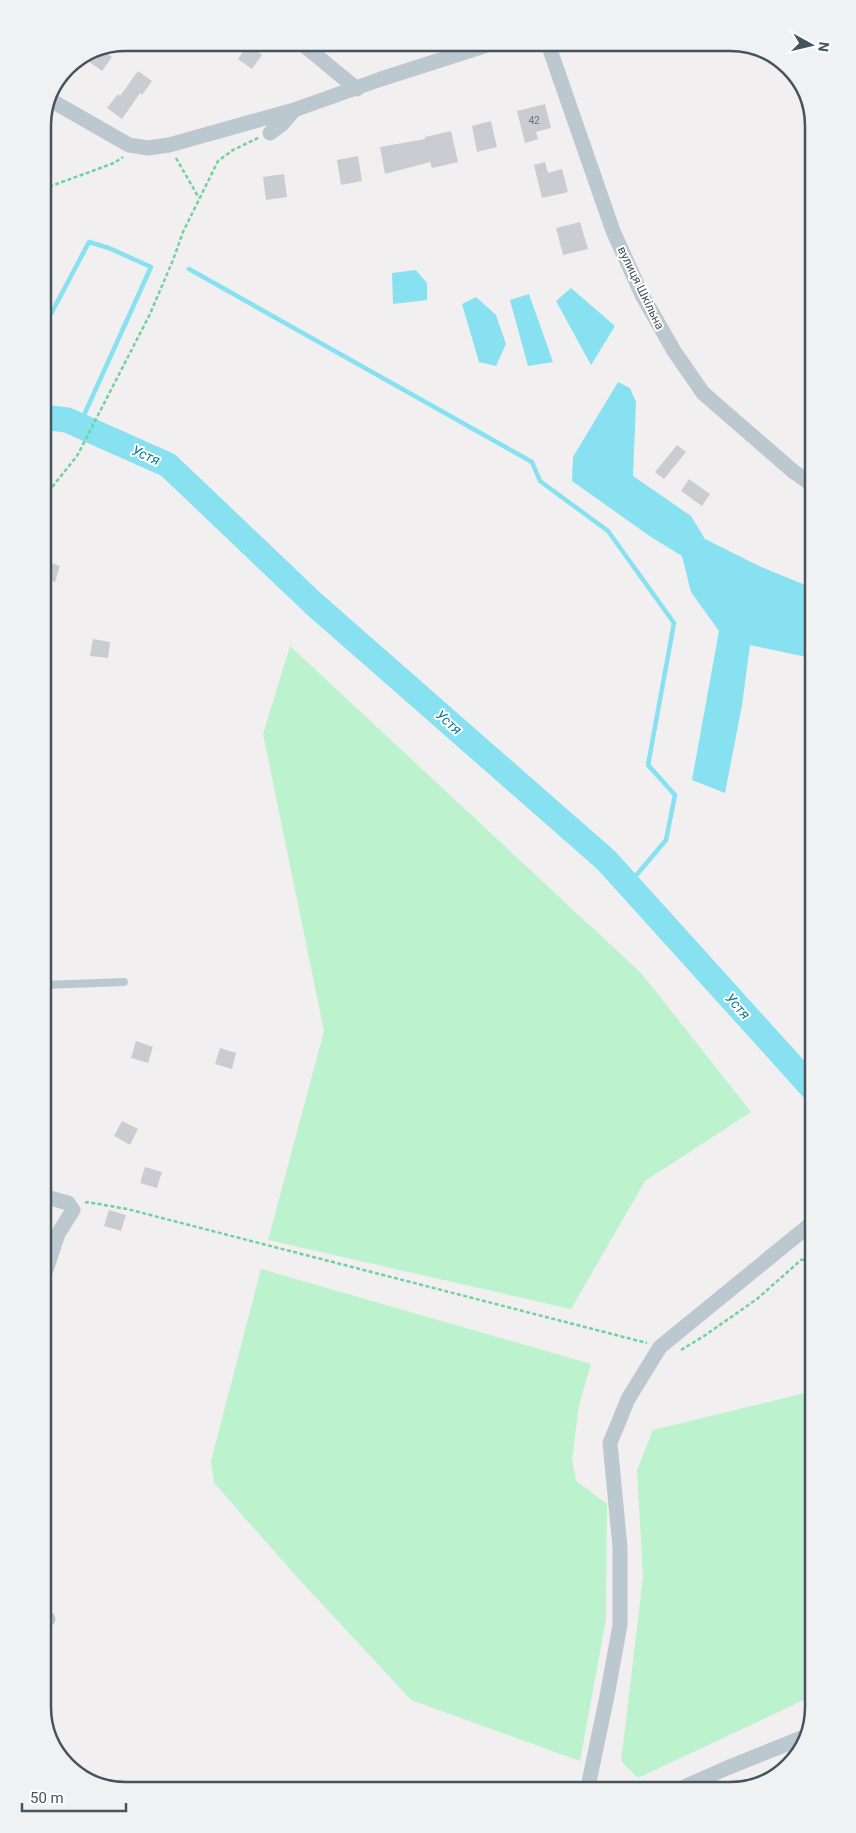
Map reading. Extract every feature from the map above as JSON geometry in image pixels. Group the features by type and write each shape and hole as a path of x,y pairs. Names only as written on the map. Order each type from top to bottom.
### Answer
{"street":[{"path":"311,51 357,89"},
{"path":"55,103 129,145 148,148 169,145 294,110 468,51"},
{"name":"вулиця Шкільна","path":"550,51 613,231 642,295 674,351 703,393 805,479"},
{"path":"270,133 282,124 294,110"},
{"path":"51,1198 68,1203 73,1210 58,1234 51,1255"},
{"path":"589,1782 606,1705 620,1625 620,1547 610,1443 628,1399 660,1347 805,1229"},
{"path":"695,1782 797,1740"}],"lane":[{"path":"51,985 124,982"}],"path":[{"path":"51,488 77,456 150,314 183,232 218,161 234,150 270,133"},
{"path":"169,145 199,198"},
{"path":"51,186 114,163 139,147"},
{"path":"73,1210 87,1202 127,1208 660,1347"},
{"path":"681,1350 757,1300 801,1260 805,1259"}],"green space":[{"path":"290,646 642,974 751,1112 645,1181 571,1309 268,1240 324,1031 263,734"},
{"path":"261,1269 591,1364 579,1405 572,1459 576,1481 607,1504 606,1619 580,1761 411,1700 297,1577 214,1483 211,1461"},
{"path":"805,1393 805,1699 638,1778 621,1761 643,1577 637,1470 653,1430"}],"water":[{"path":"416,270 427,283 427,300 393,304 392,273"},
{"path":"571,288 615,326 591,365 556,301"},
{"path":"529,294 553,362 528,366 510,300"},
{"path":"476,297 496,315 506,344 496,366 479,362 462,304"},
{"path":"618,382 630,388 636,402 633,476 691,516 705,539 759,566 805,585 805,657 750,645 742,705 725,793 692,780 719,631 691,592 682,556 651,537 572,481 573,457"}],"building":[{"path":"243,51 257,51 262,55 252,69 238,59"},
{"path":"108,54 112,57 102,71 89,61"},
{"path":"138,71 152,81 142,95 140,93 122,119 107,108 118,94 120,96"},
{"path":"545,104 551,128 536,132 538,139 525,143 517,111"},
{"path":"491,121 497,147 477,152 472,126"},
{"path":"451,131 458,162 432,168 430,162 385,174 380,147 425,139 425,137"},
{"path":"358,156 362,181 341,185 337,160"},
{"path":"545,162 548,173 562,169 568,192 542,198 534,165"},
{"path":"284,174 287,197 266,200 263,177"},
{"path":"580,222 588,249 563,255 556,228"},
{"path":"677,445 686,452 664,479 655,472"},
{"path":"689,479 710,494 702,506 681,491"},
{"path":"51,563 60,566 55,582 51,581"},
{"path":"93,639 110,642 108,658 90,656"},
{"path":"136,1041 153,1047 148,1063 131,1058"},
{"path":"220,1048 236,1053 232,1069 215,1064"},
{"path":"122,1121 138,1129 130,1145 114,1136"},
{"path":"145,1167 162,1172 157,1188 140,1183"},
{"path":"109,1210 126,1215 121,1231 104,1226"}],"waterway":[{"path":"51,313 89,242 109,248 151,267 79,426"},
{"path":"189,269 532,462 540,481 608,531 674,623 648,765 675,795 666,840 628,885"},
{"name":"Устя","path":"51,418 67,420 168,465 314,604 606,860 805,1080"}]}
